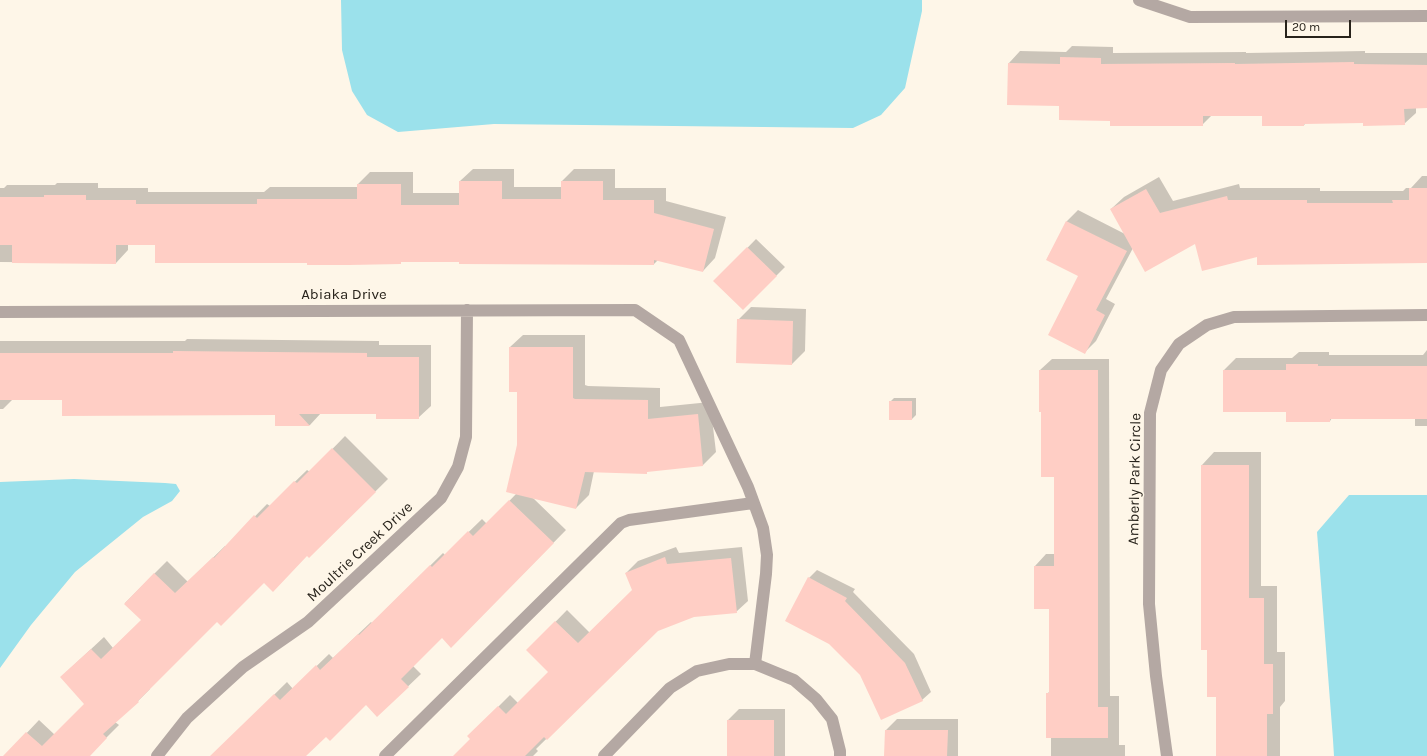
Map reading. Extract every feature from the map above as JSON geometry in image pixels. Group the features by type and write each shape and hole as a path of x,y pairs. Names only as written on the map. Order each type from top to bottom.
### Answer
{"street":[{"path":"1139,0 1190,17 1427,16"},
{"name":"Moultrie Creek Drive","path":"157,756 187,718 243,667 308,622 441,498 458,467 466,437 467,310"},
{"name":"Abiaka Drive","path":"0,312 635,310 679,340 744,480 753,503"},
{"name":"Amberly Park Circle","path":"1167,756 1156,676 1149,604 1150,413 1161,370 1179,344 1207,325 1234,317 1427,315"},
{"path":"385,756 621,523 629,520 753,503 763,528 767,555 766,581 755,664"},
{"path":"604,756 670,688 697,671 728,664 755,664 794,680 816,699 832,719 840,756"}],"water":[{"path":"341,0 922,0 922,11 905,88 881,115 853,128 494,124 398,132 367,115 352,91 342,50"},
{"path":"74,479 176,484 180,491 172,501 143,517 75,572 31,625 0,668 0,482"},
{"path":"1349,495 1427,495 1427,756 1334,756 1317,532"}],"building":[{"path":"1060,57 1101,58 1101,64 1354,62 1354,64 1427,65 1427,108 1404,109 1405,125 1363,126 1363,123 1304,124 1304,126 1262,126 1262,116 1203,116 1203,126 1110,126 1110,121 1059,120 1059,106 1007,105 1008,63 1060,64"},
{"path":"459,181 502,181 502,199 561,199 561,181 603,181 603,200 654,200 654,213 714,229 703,272 654,260 654,265 459,264 459,262 401,262 401,264 349,265 307,265 307,263 155,263 155,245 116,245 116,264 12,263 12,245 0,245 0,197 86,195 86,200 136,200 136,204 257,204 257,199 357,199 357,184 401,184 401,205 459,205"},
{"path":"1409,188 1427,188 1427,263 1257,265 1257,257 1202,271 1195,244 1145,272 1110,209 1146,189 1160,213 1227,196 1228,200 1307,200 1307,203 1393,203 1392,200 1409,200"},
{"path":"1066,221 1127,251 1096,310 1105,315 1085,354 1048,335 1078,276 1046,260"},
{"path":"747,247 777,276 743,310 713,281"},
{"path":"737,319 793,321 792,365 736,363"},
{"path":"509,347 573,347 573,398 575,399 648,400 648,419 698,414 703,466 647,472 647,474 585,472 576,509 506,492 517,445 517,392 509,392"},
{"path":"173,351 367,353 367,357 419,357 419,419 376,419 376,414 299,414 310,426 275,426 275,415 62,416 62,400 0,400 0,353 173,353"},
{"path":"1286,364 1318,364 1318,366 1427,366 1427,419 1330,419 1330,422 1286,422 1286,412 1223,412 1223,370 1286,370"},
{"path":"1039,370 1098,370 1098,707 1108,707 1108,738 1046,738 1046,693 1049,693 1049,609 1034,609 1034,566 1054,566 1054,477 1041,477 1041,412 1039,412"},
{"path":"889,401 912,401 912,420 889,420"},
{"path":"332,448 376,492 309,558 307,556 273,592 264,583 221,626 217,622 138,701 139,702 103,734 107,738 90,756 3,756 26,732 42,746 84,704 60,677 91,649 101,659 141,620 124,604 154,573 175,593 213,557 214,558 254,515 257,518 294,481 297,483"},
{"path":"1201,465 1249,465 1249,598 1264,598 1264,664 1273,664 1273,714 1267,714 1267,756 1216,756 1216,697 1207,697 1207,650 1201,650"},
{"path":"509,500 554,543 451,648 442,638 401,679 409,687 377,717 366,705 330,741 326,737 306,756 210,756 274,694 280,700 316,665 320,670 358,634 359,635 430,565 432,567 468,531 473,536"},
{"path":"665,557 667,564 731,558 737,613 694,617 658,631 547,740 544,737 525,756 453,756 470,739 467,736 498,706 506,714 548,672 526,650 555,621 578,643 632,590 625,573"},
{"path":"808,577 847,598 845,601 905,663 923,701 881,720 860,675 829,644 785,621"},
{"path":"727,720 774,720 774,756 727,756"},
{"path":"885,730 948,730 947,756 884,756"}]}
